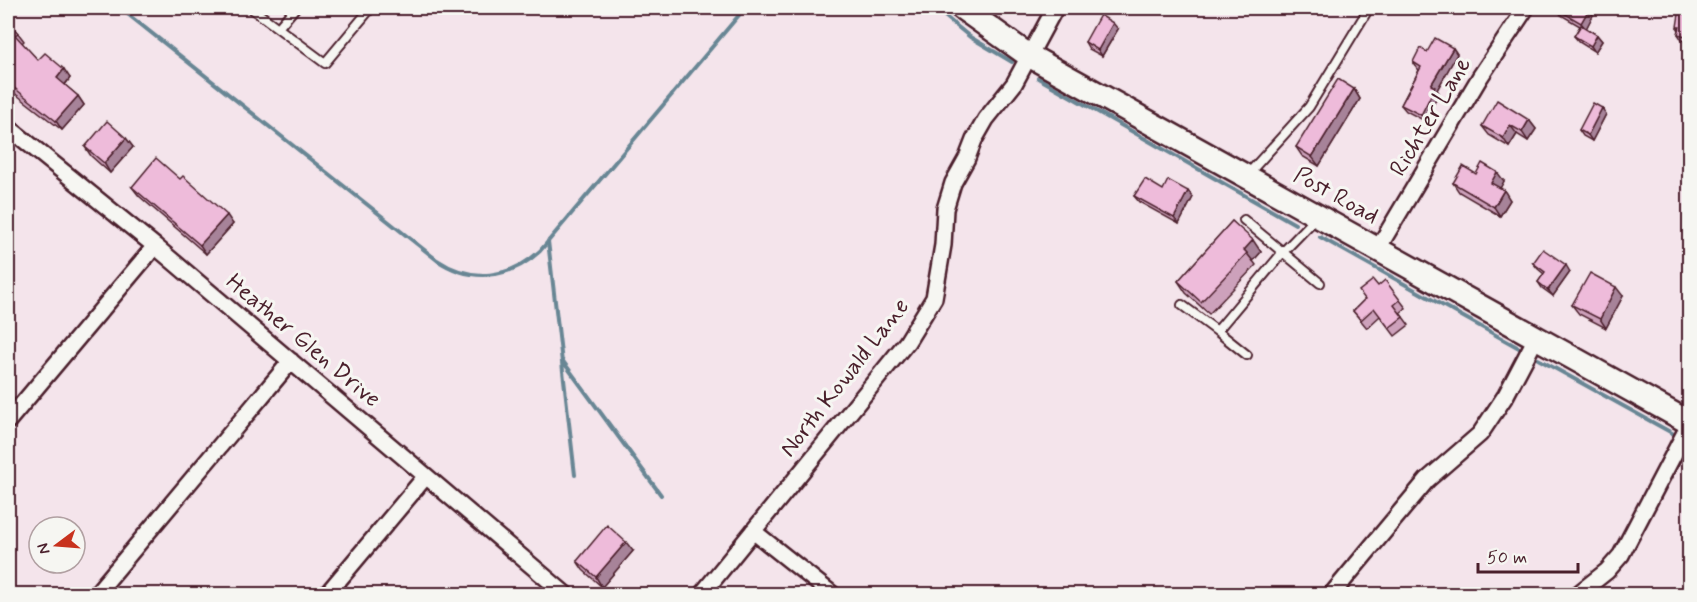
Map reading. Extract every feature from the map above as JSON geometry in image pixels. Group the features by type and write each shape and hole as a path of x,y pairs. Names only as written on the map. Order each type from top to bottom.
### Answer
{"street":[{"name":"Post Road","path":"962,8 1028,55 1689,423"},
{"name":"North Kowald Lane","path":"702,594 907,342 934,298 943,245 945,209 953,183 986,119 1014,84 1055,8"},
{"name":"Richter Lane","path":"1377,250 1480,77 1526,8"},
{"name":"Heather Glen Drive","path":"11,136 156,246 563,594"},
{"path":"8,421 156,246"},
{"path":"1332,594 1427,480 1480,434 1506,395 1536,338"},
{"path":"96,594 291,361"},
{"path":"1578,594 1607,571 1621,555 1689,423"},
{"path":"327,594 426,476"},
{"path":"753,531 832,594"}],"lane":[{"path":"251,8 325,63 371,8"},
{"path":"278,28 295,8"},
{"path":"1246,177 1309,107 1369,8"},
{"path":"1217,331 1283,252 1317,217"},
{"path":"1244,220 1320,283"},
{"path":"1182,305 1246,355"}],"building":[{"path":"1557,8 1587,8 1589,9 1581,23"},
{"path":"1680,8 1689,8 1689,37 1678,34"},
{"path":"1100,15 1113,23 1098,50 1085,42"},
{"path":"8,22 18,33 15,35 38,60 45,53 64,69 57,78 78,96 56,121 8,83"},
{"path":"1581,25 1597,35 1591,46 1574,36"},
{"path":"1435,38 1453,48 1431,85 1435,87 1421,115 1401,105 1421,67 1413,62 1420,48 1427,52"},
{"path":"1338,79 1354,89 1312,157 1296,147"},
{"path":"1497,100 1529,120 1522,132 1510,125 1503,138 1482,126"},
{"path":"1593,103 1602,108 1588,135 1579,130"},
{"path":"107,121 126,138 104,163 85,147"},
{"path":"156,158 180,179 183,176 227,215 200,245 132,187"},
{"path":"1482,163 1497,172 1491,183 1504,190 1494,207 1453,183 1463,166 1476,174"},
{"path":"1145,179 1163,190 1168,180 1188,191 1174,218 1134,196"},
{"path":"1232,221 1253,240 1244,250 1247,253 1201,302 1178,281"},
{"path":"1543,249 1566,265 1548,290 1538,282 1545,272 1533,263"},
{"path":"1590,273 1616,287 1600,319 1572,305"},
{"path":"1373,280 1378,286 1385,280 1400,300 1394,305 1403,317 1389,328 1374,308 1361,320 1353,311 1365,299 1359,291"},
{"path":"607,525 626,542 596,577 577,561"}],"waterway":[{"path":"120,8 437,260 463,272 477,275 503,272 516,267 540,251 745,8"},
{"path":"935,8 970,37 1012,62"},
{"path":"1038,78 1295,224"},
{"path":"1320,237 1519,348"},
{"path":"548,241 575,475"},
{"path":"1538,359 1672,433"},
{"path":"562,360 661,495"}]}
